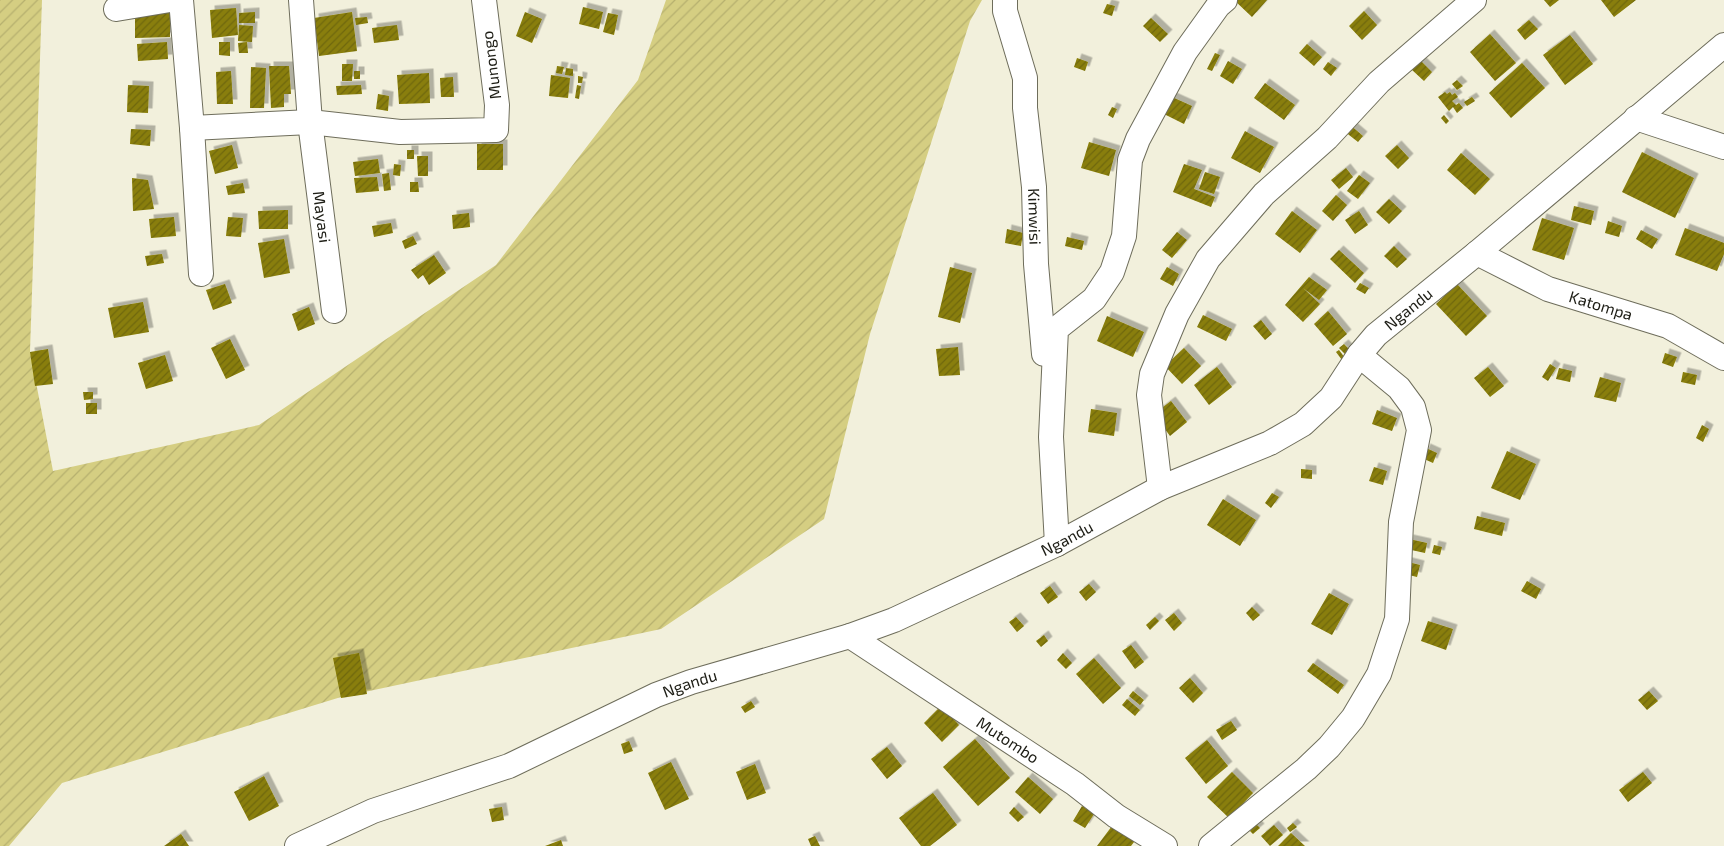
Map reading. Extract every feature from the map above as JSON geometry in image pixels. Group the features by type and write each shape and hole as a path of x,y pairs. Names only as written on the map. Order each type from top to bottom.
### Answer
{"street":[{"path":"116,9 170,0"},
{"path":"181,0 192,128 201,274"},
{"name":"Mayasi","path":"301,0 310,122 334,311"},
{"name":"Munongo","path":"310,122 400,132 496,130 497,105 484,0"},
{"name":"Kimwisi","path":"1005,0 1005,11 1025,78 1025,108 1034,187 1036,264 1051,436"},
{"path":"1057,544 1051,436 1056,329 1094,299 1112,272 1124,236 1130,160 1138,139 1185,52 1218,6 1225,0"},
{"path":"1160,488 1149,395 1152,374 1177,314 1208,259 1264,194 1327,138 1379,82 1474,0"},
{"name":"Ngandu","path":"297,846 373,811 509,766 656,695 691,682 850,636 894,620 1057,544 1160,488 1270,443 1304,424 1331,398 1359,355 1376,335 1477,253 1724,44"},
{"path":"1636,118 1724,147"},
{"path":"192,128 310,122"},
{"name":"Katompa","path":"1477,253 1548,289 1668,326 1724,358"},
{"path":"1211,846 1306,769 1329,747 1347,725 1380,674 1397,619 1401,522 1419,430 1413,407 1399,388 1359,355"},
{"name":"Mutombo","path":"850,636 1076,784 1116,816 1165,846"}],"shaded area":[{"path":"0,0 42,0 30,351 53,471 259,425 496,265 638,80 666,0 982,0 970,21 870,334 824,519 661,629 341,697 62,783 9,846 0,846"}],"building":[{"path":"1234,0 1267,0 1252,17"},
{"path":"1544,0 1559,0 1550,7"},
{"path":"1601,0 1636,0 1614,17"},
{"path":"1107,4 1115,6 1112,16 1103,13"},
{"path":"583,7 603,12 599,29 579,24"},
{"path":"236,8 238,35 212,38 210,10"},
{"path":"1364,11 1377,25 1362,40 1349,26"},
{"path":"255,12 255,23 239,23 239,13"},
{"path":"352,12 357,51 319,56 314,18"},
{"path":"525,12 542,19 532,43 516,36"},
{"path":"170,13 170,37 135,38 135,14"},
{"path":"608,13 618,15 614,35 603,32"},
{"path":"367,17 368,23 356,25 355,18"},
{"path":"1151,18 1168,34 1160,42 1143,26"},
{"path":"1529,20 1538,29 1525,40 1517,30"},
{"path":"239,25 253,26 252,42 238,41"},
{"path":"397,25 399,40 374,43 372,28"},
{"path":"1490,34 1516,63 1495,81 1470,52"},
{"path":"1570,35 1593,64 1565,85 1543,55"},
{"path":"167,42 168,59 138,61 137,44"},
{"path":"219,42 230,42 230,56 219,55"},
{"path":"247,42 248,53 239,53 238,43"},
{"path":"1307,44 1322,57 1314,66 1299,53"},
{"path":"1215,53 1220,55 1212,71 1207,69"},
{"path":"1077,58 1088,62 1085,71 1074,67"},
{"path":"1420,60 1432,72 1424,81 1411,69"},
{"path":"1228,61 1242,69 1233,84 1220,76"},
{"path":"1328,62 1337,68 1331,76 1323,69"},
{"path":"1522,63 1545,88 1511,118 1489,93"},
{"path":"342,64 353,64 352,81 342,81"},
{"path":"269,66 289,66 291,94 284,94 284,107 271,108"},
{"path":"557,66 564,67 562,74 556,73"},
{"path":"251,67 266,68 264,108 250,108"},
{"path":"566,68 573,69 573,76 565,75"},
{"path":"231,71 233,104 217,104 216,72"},
{"path":"354,71 360,71 360,79 354,79"},
{"path":"429,73 430,103 399,104 397,75"},
{"path":"551,75 570,78 568,98 549,96"},
{"path":"578,76 583,77 582,83 578,83"},
{"path":"453,77 454,97 441,97 440,78"},
{"path":"1457,80 1463,86 1457,90 1452,84"},
{"path":"1265,83 1295,105 1284,120 1254,98"},
{"path":"128,85 149,86 148,113 127,112"},
{"path":"361,85 362,94 337,95 336,86"},
{"path":"577,85 581,86 579,99 575,98"},
{"path":"1445,92 1447,94 1450,92 1452,95 1455,93 1458,97 1452,101 1456,105 1459,103 1463,108 1457,113 1453,107 1449,111 1438,97"},
{"path":"378,94 389,96 388,111 376,109"},
{"path":"1172,97 1192,106 1184,124 1164,114"},
{"path":"1472,97 1475,101 1467,106 1464,102"},
{"path":"1112,107 1117,109 1113,118 1108,115"},
{"path":"1444,115 1449,121 1446,124 1441,118"},
{"path":"1349,124 1363,136 1358,142 1344,131"},
{"path":"131,129 151,130 150,146 130,144"},
{"path":"1245,131 1274,147 1260,173 1231,158"},
{"path":"1089,142 1116,150 1109,176 1081,168"},
{"path":"477,144 503,144 503,170 477,170"},
{"path":"232,145 238,168 215,174 209,151"},
{"path":"1397,145 1409,158 1398,169 1385,156"},
{"path":"407,150 414,150 414,159 407,159"},
{"path":"1642,152 1694,178 1675,218 1622,192"},
{"path":"1461,153 1490,179 1475,195 1447,170"},
{"path":"417,156 428,156 428,176 418,176"},
{"path":"378,159 380,173 355,176 353,162"},
{"path":"394,164 401,165 400,176 393,175"},
{"path":"1184,164 1202,170 1194,189 1215,197 1211,207 1173,192"},
{"path":"1346,168 1353,177 1339,189 1331,180"},
{"path":"1205,172 1220,177 1214,194 1199,189"},
{"path":"389,173 391,190 384,191 382,174"},
{"path":"1359,175 1370,183 1358,199 1347,191"},
{"path":"377,177 379,191 356,193 354,178"},
{"path":"132,178 148,180 154,209 133,211"},
{"path":"410,182 418,182 419,192 410,192"},
{"path":"243,183 245,193 228,195 226,186"},
{"path":"1336,195 1347,205 1333,221 1322,211"},
{"path":"1389,199 1402,211 1389,224 1376,212"},
{"path":"1574,206 1594,211 1591,225 1571,220"},
{"path":"288,210 288,229 259,229 258,211"},
{"path":"1292,211 1317,230 1300,253 1275,234"},
{"path":"1359,211 1368,225 1355,234 1345,220"},
{"path":"469,213 470,227 453,229 452,215"},
{"path":"174,217 176,236 151,238 149,219"},
{"path":"228,217 243,218 241,237 226,236"},
{"path":"1542,218 1574,228 1564,260 1532,250"},
{"path":"1608,221 1622,226 1619,237 1605,233"},
{"path":"391,223 393,233 374,237 372,226"},
{"path":"1685,228 1724,243 1724,254 1717,271 1675,255"},
{"path":"1007,229 1023,233 1021,246 1005,243"},
{"path":"1641,230 1658,239 1652,249 1636,239"},
{"path":"1177,232 1187,240 1172,258 1162,250"},
{"path":"413,236 417,244 405,249 402,241"},
{"path":"1067,237 1084,241 1082,250 1065,246"},
{"path":"284,239 290,273 264,278 258,243"},
{"path":"1394,246 1407,259 1397,268 1384,256"},
{"path":"1339,250 1364,273 1355,283 1330,259"},
{"path":"162,254 164,263 147,266 145,256"},
{"path":"434,255 446,273 429,285 423,275 418,279 411,270"},
{"path":"950,267 972,273 960,323 938,317"},
{"path":"1167,267 1179,274 1173,286 1160,279"},
{"path":"1309,277 1327,290 1319,300 1303,288 1320,304 1303,322 1285,305"},
{"path":"1360,283 1369,288 1365,294 1356,289"},
{"path":"225,284 232,303 213,310 206,290"},
{"path":"1457,284 1487,316 1466,336 1436,304"},
{"path":"143,302 149,332 114,338 108,308"},
{"path":"309,307 315,324 298,331 292,314"},
{"path":"1328,311 1347,334 1333,346 1314,324"},
{"path":"1203,315 1232,329 1226,341 1197,327"},
{"path":"1107,316 1144,332 1133,357 1097,341"},
{"path":"1261,320 1272,334 1265,340 1253,326"},
{"path":"230,339 245,370 226,379 211,348"},
{"path":"1344,344 1350,350 1345,354 1339,348"},
{"path":"958,347 960,375 939,376 936,349"},
{"path":"1184,348 1201,366 1182,384 1165,366"},
{"path":"48,349 53,384 35,386 30,352"},
{"path":"1339,350 1345,358 1342,360 1336,352"},
{"path":"1665,353 1677,357 1673,367 1662,363"},
{"path":"165,355 173,381 146,389 138,363"},
{"path":"1550,364 1556,368 1548,381 1542,377"},
{"path":"1217,367 1232,387 1209,405 1194,385"},
{"path":"1488,367 1504,386 1490,397 1474,378"},
{"path":"1559,368 1572,371 1570,382 1556,379"},
{"path":"1683,372 1697,375 1695,385 1681,382"},
{"path":"1600,377 1621,383 1616,402 1594,397"},
{"path":"83,392 93,392 93,399 84,400"},
{"path":"1171,401 1187,422 1170,436 1154,414"},
{"path":"86,403 97,403 97,414 86,414"},
{"path":"1091,409 1117,413 1114,436 1088,432"},
{"path":"1377,410 1397,418 1392,431 1372,424"},
{"path":"1702,425 1709,429 1703,442 1696,438"},
{"path":"1426,448 1437,453 1433,463 1422,458"},
{"path":"1507,451 1536,464 1520,500 1491,488"},
{"path":"1374,467 1387,471 1383,485 1369,481"},
{"path":"1301,469 1312,470 1312,479 1301,478"},
{"path":"1272,493 1279,497 1271,508 1265,503"},
{"path":"1223,499 1256,520 1240,546 1207,525"},
{"path":"1477,516 1505,523 1502,536 1474,529"},
{"path":"1409,539 1427,543 1425,553 1407,549"},
{"path":"1434,545 1442,547 1440,555 1432,553"},
{"path":"1404,561 1420,565 1417,577 1401,573"},
{"path":"1527,581 1541,589 1536,599 1521,591"},
{"path":"1089,584 1096,592 1086,601 1079,592"},
{"path":"1050,586 1058,597 1048,604 1040,593"},
{"path":"1329,593 1349,604 1332,635 1311,624"},
{"path":"1252,607 1260,615 1253,621 1246,613"},
{"path":"1174,613 1182,623 1174,631 1165,620"},
{"path":"1016,617 1024,626 1017,632 1009,622"},
{"path":"1155,617 1159,621 1150,630 1146,625"},
{"path":"1428,621 1453,629 1446,650 1421,641"},
{"path":"1044,635 1048,641 1041,647 1036,641"},
{"path":"1131,645 1144,662 1135,669 1122,651"},
{"path":"359,653 367,694 341,698 333,658"},
{"path":"1063,653 1072,663 1066,669 1057,660"},
{"path":"1094,658 1121,688 1103,704 1076,674"},
{"path":"1313,663 1344,685 1338,694 1307,671"},
{"path":"1190,678 1203,693 1193,703 1179,688"},
{"path":"1133,691 1144,700 1140,705 1129,696"},
{"path":"1649,691 1658,701 1647,710 1638,700"},
{"path":"1127,699 1140,710 1135,716 1122,705"},
{"path":"751,701 755,707 745,713 741,707"},
{"path":"941,706 959,725 942,742 924,723"},
{"path":"1231,721 1237,730 1222,740 1216,730"},
{"path":"975,739 1010,778 978,806 943,767"},
{"path":"1207,740 1228,766 1206,784 1185,758"},
{"path":"629,741 633,751 624,754 621,744"},
{"path":"887,747 902,766 887,779 871,759"},
{"path":"671,762 689,799 665,810 648,773"},
{"path":"755,764 766,793 747,800 736,772"},
{"path":"1232,772 1253,793 1229,818 1207,797"},
{"path":"1643,772 1652,783 1628,802 1619,790"},
{"path":"264,776 279,806 249,821 234,792"},
{"path":"1028,777 1053,799 1040,814 1015,792"},
{"path":"933,793 957,825 930,846 921,846 899,818"},
{"path":"1082,806 1094,814 1085,828 1073,821"},
{"path":"502,807 504,820 492,822 489,809"},
{"path":"1014,807 1024,817 1018,822 1009,813"},
{"path":"1115,822 1137,838 1131,846 1097,846"},
{"path":"1293,823 1297,827 1290,832 1287,828"},
{"path":"1256,824 1260,828 1253,834 1250,831"},
{"path":"1274,825 1283,835 1270,846 1261,836"},
{"path":"1291,833 1305,846 1278,846"},
{"path":"181,834 189,846 164,846"},
{"path":"815,836 820,846 811,846 808,839"},
{"path":"561,840 563,846 545,846"}]}
